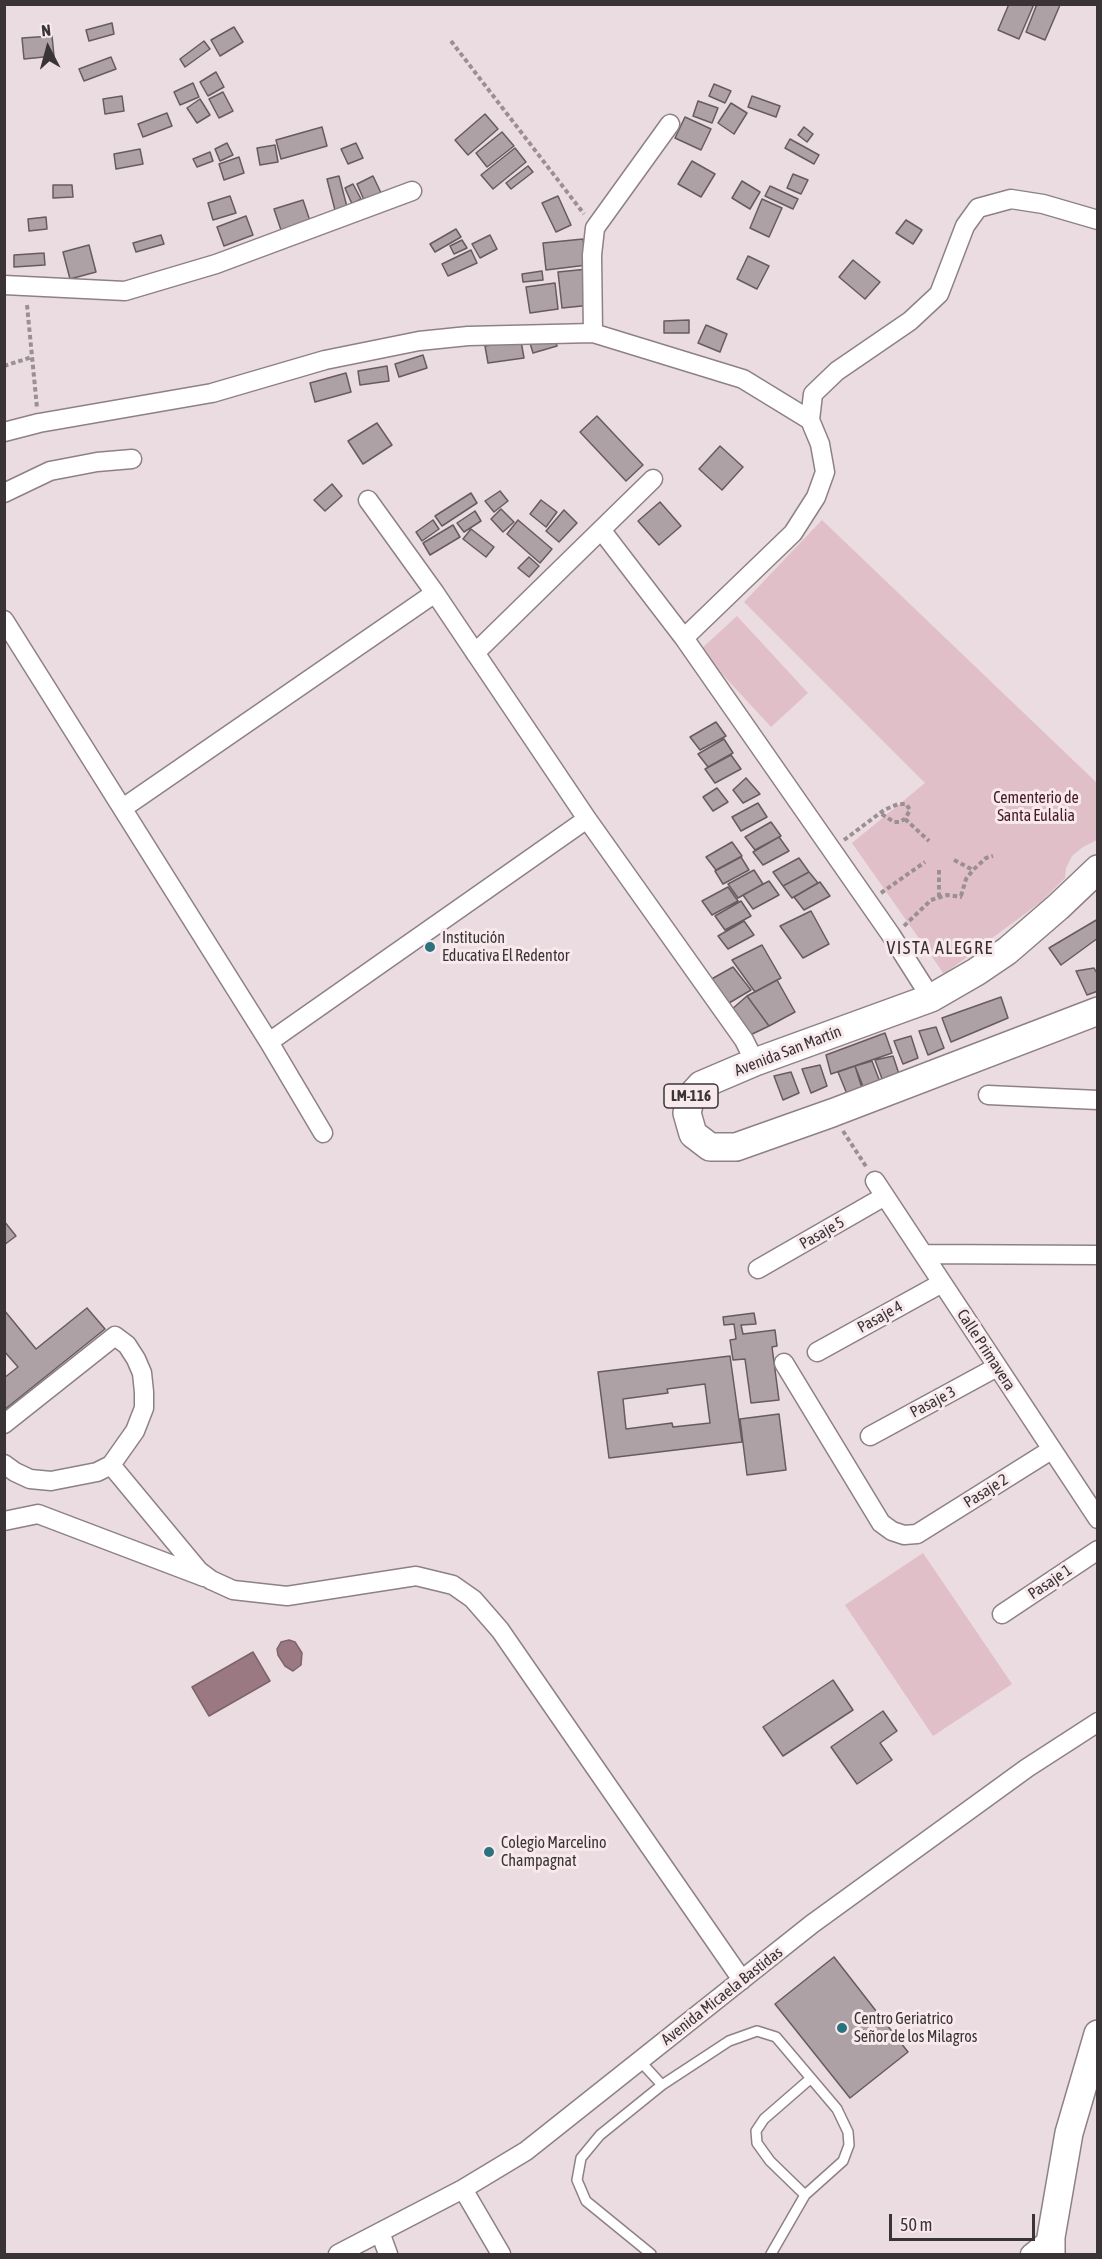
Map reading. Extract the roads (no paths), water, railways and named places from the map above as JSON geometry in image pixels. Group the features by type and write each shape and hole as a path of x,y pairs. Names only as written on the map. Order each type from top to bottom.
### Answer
{"main road":[{"name":"Avenida San Martín","path":"1098,869 1058,908 1007,951 976,972 931,998 755,1062 701,1085 691,1096 687,1113 693,1134 710,1147 736,1147 832,1113 1098,1011"},
{"path":"1051,2246 1069,2133 1098,2034"}],"street":[{"path":"593,333 592,255 595,228 670,124"},
{"path":"4,285 125,291 216,264 412,191"},
{"path":"684,638 793,533 816,497 825,472 820,444 810,420 813,394 837,371 909,321 939,294 965,226 978,208 1011,200 1043,204 1098,220"},
{"path":"4,432 39,423 213,393 325,360 419,341 468,336 593,333 743,379 810,420"},
{"path":"4,493 50,471 97,462 132,459"},
{"path":"475,653 653,479"},
{"path":"368,500 435,593 587,819 744,1040 755,1062"},
{"path":"602,531 684,638 891,935 931,998"},
{"path":"123,808 435,593"},
{"path":"4,620 269,1042 323,1133"},
{"path":"269,1042 587,819"},
{"path":"988,1095 1098,1100"},
{"name":"Calle Primavera","path":"875,1181 1098,1519"},
{"name":"Pasaje 5","path":"758,1269 885,1196"},
{"path":"923,1254 1098,1255"},
{"name":"Pasaje 4","path":"817,1352 942,1282"},
{"path":"4,1424 115,1336 127,1345 136,1359 142,1373 144,1408 135,1431 111,1465 97,1472 51,1481 30,1479 4,1464"},
{"name":"Pasaje 2","path":"784,1363 881,1523 892,1531 904,1535 917,1534 1051,1450"},
{"name":"Pasaje 3","path":"870,1436 997,1367"},
{"path":"111,1465 199,1571 212,1580"},
{"path":"4,1521 38,1514 233,1590 287,1596 416,1576 453,1585 473,1599 500,1630 742,1980"},
{"name":"Pasaje 1","path":"1002,1614 1098,1550"},
{"name":"Avenida Micaela Bastidas","path":"338,2254 463,2189 526,2151 812,1924 1018,1775 1098,1722"},
{"path":"463,2189 501,2254"},
{"path":"380,2232 388,2254"},
{"path":"1030,2254 1051,2246"}],"lane":[{"path":"651,2254 586,2200 577,2180 581,2158 600,2135 663,2085 729,2041 757,2031 776,2037 837,2109 848,2132 849,2145 843,2161 805,2195 771,2254"},
{"path":"640,2061 663,2085"},
{"path":"805,2195 770,2161 757,2143 756,2131 764,2119 810,2079"}],"place":[{"name":"Institución Educativa El Redentor","path":"430,947"},
{"name":"Colegio Marcelino Champagnat","path":"489,1852"},
{"name":"Centro Geriatrico Señor de los Milagros","path":"842,2028"}],"district":[{"name":"VISTA ALEGRE","path":"940,948"}],"park label":[{"name":"Cementerio de Santa Eulalia","path":"1036,807"}]}
